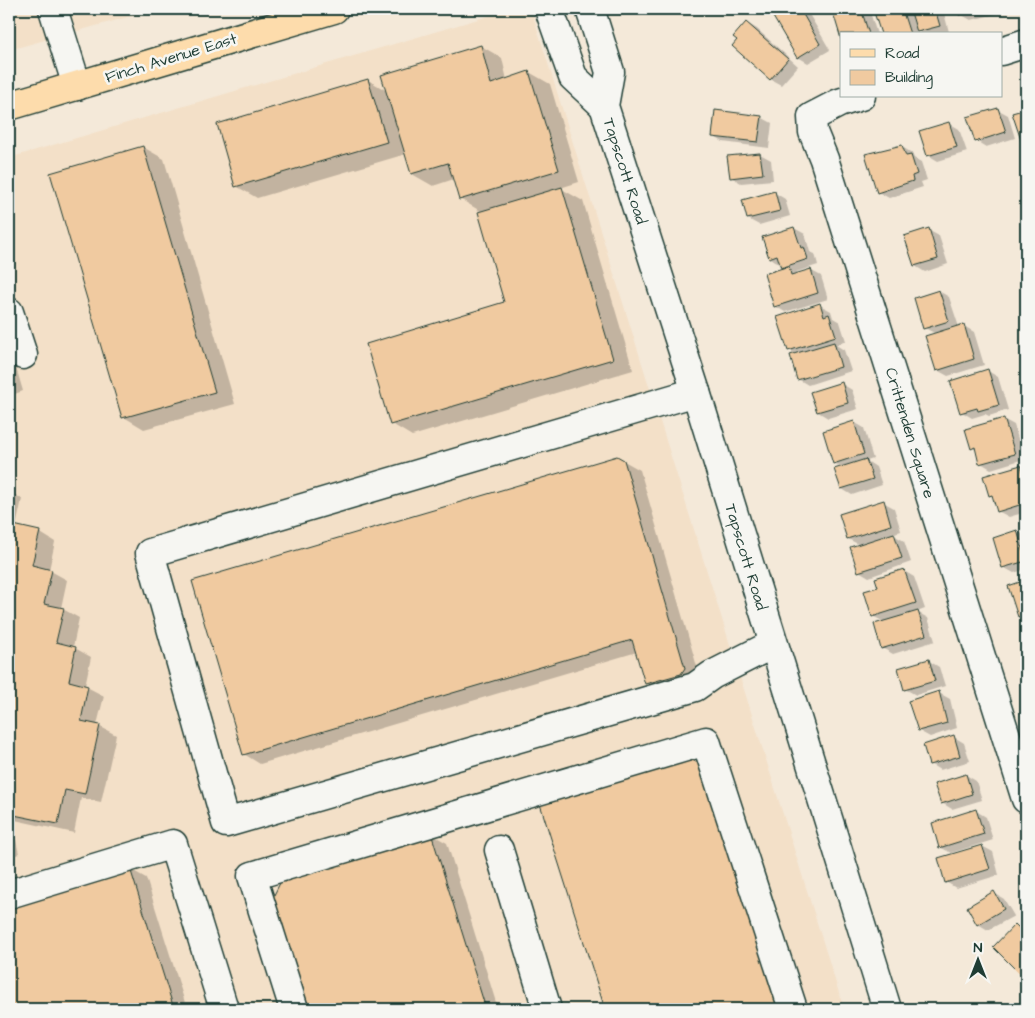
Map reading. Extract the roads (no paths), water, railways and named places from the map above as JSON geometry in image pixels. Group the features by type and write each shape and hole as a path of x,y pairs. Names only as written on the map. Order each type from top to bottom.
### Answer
{"main road":[{"name":"Finch Avenue East","path":"9,106 334,9"}],"street":[{"path":"53,9 77,86"},
{"name":"Tapscott Road","path":"550,9 573,77 604,106"},
{"name":"Tapscott Road","path":"590,9 610,72 604,106 696,392 887,1009"},
{"path":"1002,51 1026,43"},
{"name":"Crittenden Square","path":"855,98 839,103 812,118 813,132 824,159 1026,798"},
{"path":"9,312 23,356"},
{"path":"696,392 150,553 226,823 695,687 773,644"},
{"path":"294,1009 252,876 706,741 793,1009"},
{"path":"9,894 173,844 224,1009"},
{"path":"499,850 547,1009"}]}
